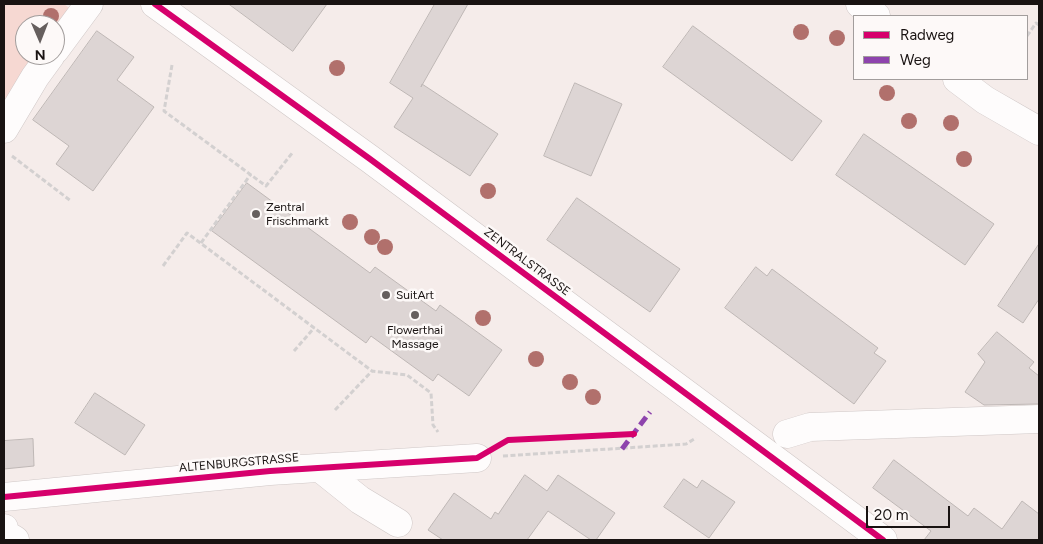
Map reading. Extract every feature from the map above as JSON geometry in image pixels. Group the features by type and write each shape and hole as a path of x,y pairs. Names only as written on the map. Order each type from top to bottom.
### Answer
{"street":[{"path":"65,36 89,4"},
{"name":"ZENTRALSTRASSE","path":"155,4 370,159 883,540"},
{"path":"860,4 875,15"},
{"path":"4,129 44,65"},
{"path":"958,80 984,100 1039,131"},
{"path":"787,434 810,427 1039,420"},
{"name":"ALTENBURGSTRASSE","path":"4,497 320,468 477,458"},
{"path":"320,468 360,500 398,523"},
{"path":"4,528 5,534 15,540"}],"path":[{"path":"1028,35 1036,23 1039,25"},
{"path":"172,65 164,111 266,186 293,152"},
{"path":"11,155 71,201"},
{"path":"201,243 251,174"},
{"path":"163,266 187,233 372,371 407,375 431,393 433,425 444,439"},
{"path":"294,351 314,328"},
{"path":"335,410 372,371"},
{"path":"477,458 686,444 696,438"}],"shaded area":[{"path":"4,4 64,4 73,11 65,22 65,15 15,15 15,65 32,65 4,102"}],"building":[{"path":"229,4 327,4 293,51"},
{"path":"435,4 468,4 423,84 498,134 470,176 394,127 413,98 390,83"},
{"path":"693,26 822,121 792,161 663,67"},
{"path":"97,31 134,57 117,80 154,107 93,191 56,164 69,146 33,120"},
{"path":"575,83 622,104 591,176 544,156"},
{"path":"864,134 994,224 965,265 836,175"},
{"path":"247,183 370,273 375,267 436,311 440,305 502,350 469,396 438,374 433,381 371,336 366,343 212,231"},
{"path":"577,198 680,269 650,312 547,240"},
{"path":"1039,244 1039,299 1023,323 998,306"},
{"path":"756,267 767,276 772,269 878,348 874,353 886,361 854,404 725,308"},
{"path":"997,332 1034,362 1029,368 1039,376 1039,404 984,405 965,392 985,362 978,354"},
{"path":"95,393 145,425 125,455 75,423"},
{"path":"33,439 34,466 4,469 4,441"},
{"path":"894,460 968,516 974,508 1002,529 1022,501 1039,514 1039,540 924,540 931,531 873,488"},
{"path":"525,475 547,491 558,475 615,513 596,540 591,540 548,511 527,540 443,540 428,530 454,493 491,519 495,512 498,514"},
{"path":"684,479 697,488 702,480 735,502 709,538 664,507"}],"marked path":[{"path":"622,449 650,412"}],"cycle path":[{"path":"155,4 370,159 883,540"},
{"path":"4,497 270,471 477,458 508,440 634,434"}],"place":[{"name":"Zentral Frischmarkt","path":"256,214"},
{"name":"SuitArt","path":"386,295"},
{"name":"Flowerthai Massage","path":"415,315"}]}
